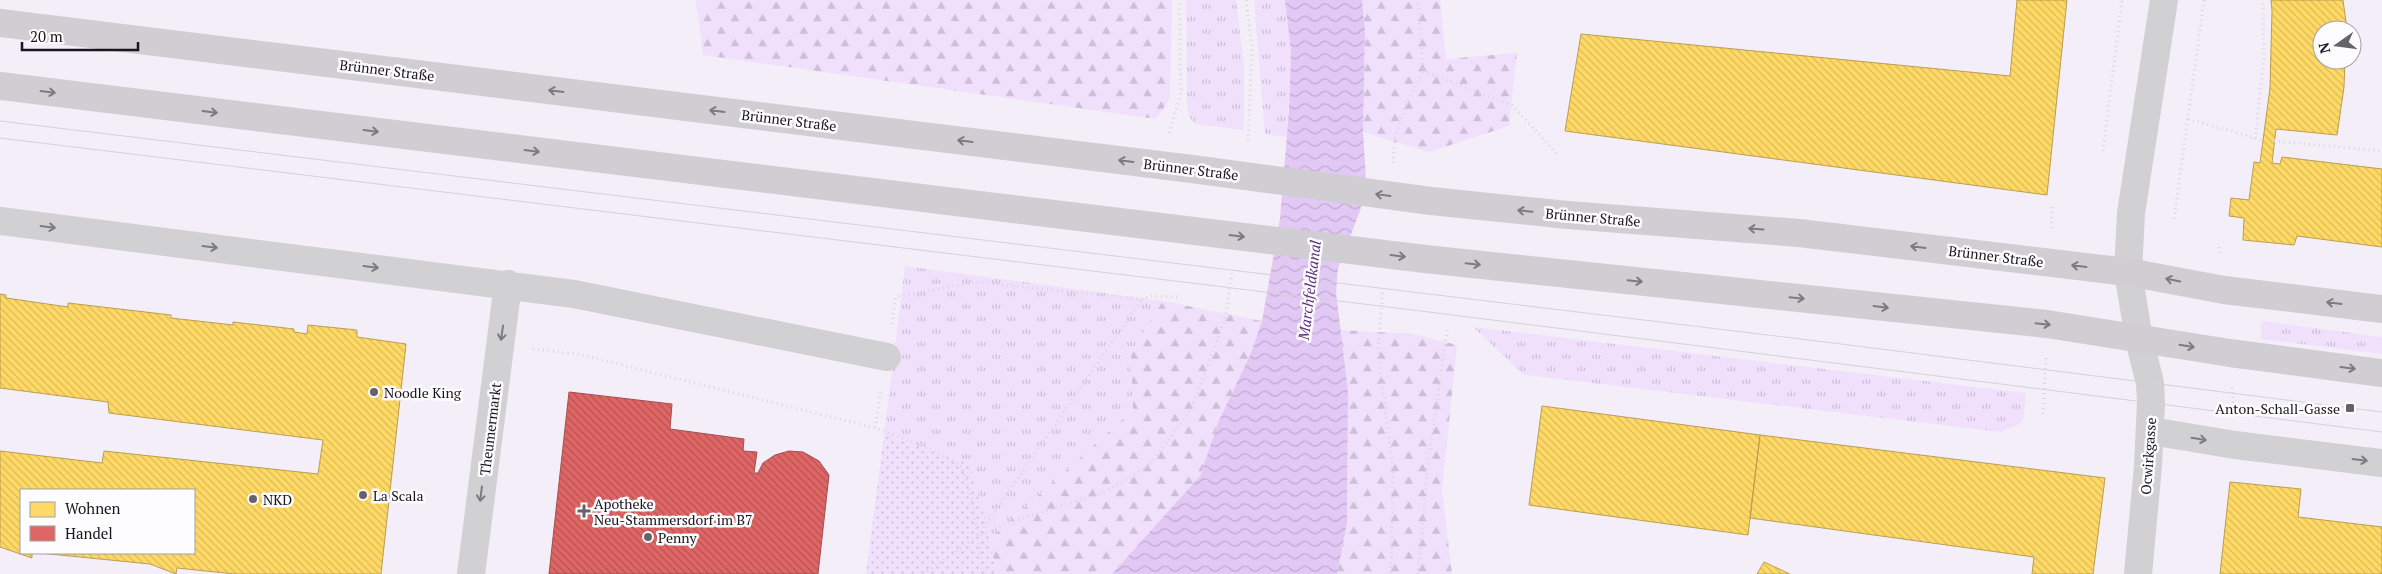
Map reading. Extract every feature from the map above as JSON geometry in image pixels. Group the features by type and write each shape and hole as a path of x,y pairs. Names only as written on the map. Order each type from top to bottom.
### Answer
{"main road":[{"name":"Brünner Straße","path":"0,23 1192,169 1431,201 1568,216 1799,233 2128,272 2224,290 2382,309"},
{"path":"0,86 1425,259 2047,324 2138,339 2382,373"}],"street":[{"path":"2128,272 2131,213 2164,0"},
{"path":"0,221 508,284 574,294 887,356"},
{"name":"Ocwirkgasse","path":"2128,272 2138,339 2150,383 2151,431 2138,574"},
{"name":"Theumermarkt","path":"471,574 508,284"},
{"path":"2151,431 2235,445 2382,463"}],"path":[{"path":"1168,135 1180,93 1179,0"},
{"path":"1246,0 1252,47 1249,130"},
{"path":"1395,137 1407,102 1423,71 1418,0"},
{"path":"2103,152 2122,0"},
{"path":"2174,219 2204,0"},
{"path":"2255,139 2264,58 2263,0"},
{"path":"1423,71 1512,105 1556,154"},
{"path":"2188,119 2263,140"},
{"path":"2274,141 2382,151"},
{"path":"887,356 896,297 976,282 1142,299 1152,296 1177,297"},
{"path":"977,537 1142,299"},
{"path":"922,574 977,537 1025,517 1102,494 1149,466 1190,410 1225,318"},
{"path":"1418,574 1428,466 1447,330"},
{"path":"500,346 578,354 874,428 931,449 962,467 972,500 983,574"},
{"path":"1378,350 1393,471 1391,574"}],"green space":[{"path":"696,0 1172,0 1170,99 1156,119 703,55"},
{"path":"1186,0 1236,0 1244,66 1244,130 1196,124 1189,117 1187,104"},
{"path":"1254,0 1285,0 1291,51 1287,137 1265,134"},
{"path":"1362,0 1440,0 1446,59 1517,53 1509,126 1429,152 1363,132 1365,31"},
{"path":"905,266 1163,301 1131,352 1133,410 990,539 970,464 884,435"},
{"path":"1163,301 1262,321 1251,353 1218,423 1200,476 1112,574 996,574 990,539 1133,410 1131,352"},
{"path":"2261,321 2382,337 2382,354 2261,339"},
{"path":"1473,327 2026,393 2023,422 2001,432 1526,375"},
{"path":"1340,330 1414,334 1457,345 1442,490 1452,574 1337,574 1347,523 1348,391"},
{"path":"884,435 970,464 990,539 996,574 866,574"}],"water":[{"name":"Marchfeldkanal","path":"1285,0 1362,0 1365,31 1363,132 1366,179 1361,208 1338,268 1336,293 1348,391 1347,523 1337,574 1112,574 1200,476 1218,423 1251,353 1262,321 1280,219 1289,110 1291,51"}],"building: Wohnen":[{"path":"2017,0 2067,0 2047,195 1565,131 1581,34 2010,76"},
{"path":"2271,0 2343,0 2346,20 2312,20 2312,70 2345,70 2337,135 2276,129 2272,163 2280,164 2282,157 2382,169 2382,247 2297,236 2294,245 2243,240 2244,218 2229,216 2231,198 2249,200 2254,162 2260,163 2270,88"},
{"path":"0,294 6,295 6,298 68,307 68,303 171,315 171,318 233,325 233,322 294,329 294,332 307,334 308,325 357,330 357,337 406,344 381,574 235,574 177,568 176,574 150,564 50,554 195,554 195,489 20,489 20,554 0,547 0,451 102,463 104,451 318,474 323,440 109,413 108,402 0,388"},
{"path":"1542,406 1760,435 1748,535 1529,505"},
{"path":"1760,435 2105,478 2093,574 2032,574 2034,557 1750,518"},
{"path":"2230,482 2301,489 2298,517 2382,527 2382,574 2220,574"},
{"path":"20,554 32,554 32,558"},
{"path":"1764,562 1790,574 1757,574"}],"building: Handel":[{"path":"569,392 672,404 670,429 744,439 743,451 757,452 754,473 758,473 763,463 775,455 789,451 803,452 819,461 829,475 818,574 549,574"}],"tram line":[{"path":"0,121 1809,340 2382,412"},
{"path":"0,138 1421,311 2382,432"}],"place":[{"name":"Noodle King","path":"374,392"},
{"name":"Anton-Schall-Gasse","path":"2350,408"},
{"name":"La Scala","path":"363,495"},
{"name":"NKD","path":"253,499"},
{"name":"Apotheke Neu-Stammersdorf im B7","path":"584,511"},
{"name":"Penny","path":"648,537"}]}
